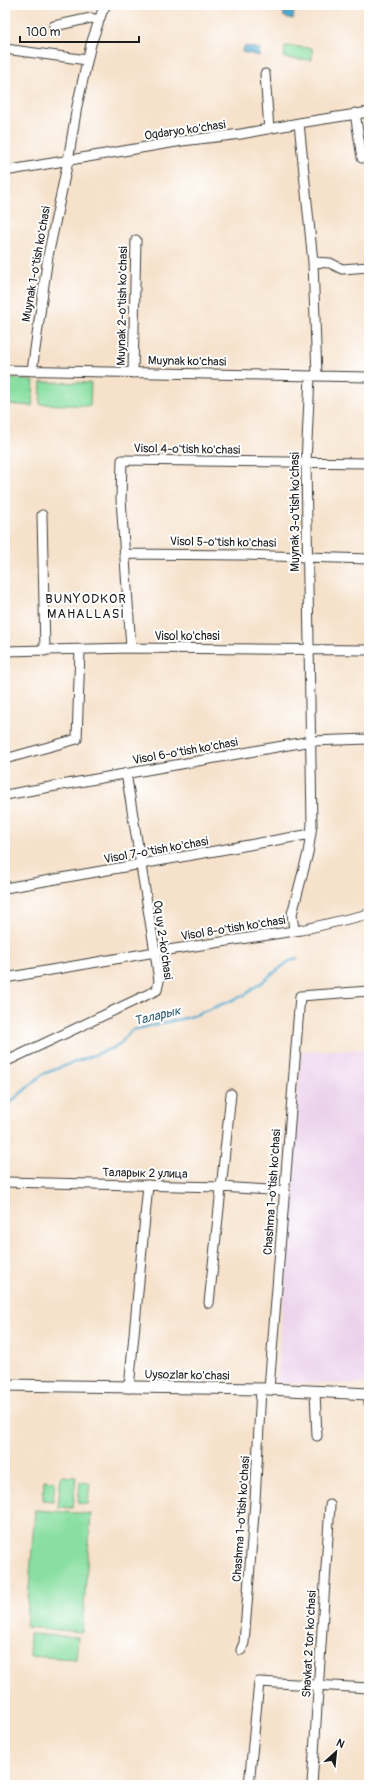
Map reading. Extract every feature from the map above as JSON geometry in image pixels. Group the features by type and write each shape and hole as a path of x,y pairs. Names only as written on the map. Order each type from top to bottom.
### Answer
{"main road":[{"name":"Uysozlar ko'chasi","path":"5,1385 265,1389 369,1394"}],"street":[{"name":"Muynak 1-o'tish ko'chasi","path":"32,371 48,256 68,160 77,106 87,60 99,20 106,5"},
{"path":"54,26 91,18 99,20"},
{"path":"5,49 87,60"},
{"path":"264,74 269,129"},
{"name":"Oqdaryo ko'chasi","path":"5,171 182,141 240,134 355,113 369,112"},
{"path":"355,113 362,158"},
{"name":"Muynak 3-o'tish ko'chasi","path":"294,930 292,914 311,834 311,741 306,557 306,463 313,376 313,262 299,123"},
{"name":"Muynak 2-o'tish ko'chasi","path":"133,372 136,240"},
{"path":"313,262 330,263 342,269 369,267"},
{"name":"Muynak ko'chasi","path":"5,370 369,376"},
{"name":"Visol 4-o'tish ko'chasi","path":"131,648 121,499 122,460 369,463"},
{"path":"42,515 45,651"},
{"name":"Visol 5-o'tish ko'chasi","path":"124,554 160,553 369,559"},
{"name":"Visol ko'chasi","path":"5,651 131,648 369,650"},
{"path":"5,759 77,739 80,650"},
{"name":"Visol 6-o'tish ko'chasi","path":"5,795 311,741 369,739"},
{"name":"Oq uy 2-ko'chasi","path":"5,1062 157,990 159,981 155,952 126,773"},
{"name":"Visol 7-o'tish ko'chasi","path":"5,888 311,834"},
{"name":"Visol 8-o'tish ko'chasi","path":"5,978 294,930 369,914"},
{"name":"Chashma 1-o'tish ko'chasi","path":"241,1650 244,1642 254,1509 285,1191 300,996 369,991"},
{"path":"209,1303 220,1187 231,1094"},
{"name":"Таларык 2 улица","path":"5,1182 220,1187 285,1191"},
{"path":"129,1388 148,1185"},
{"path":"315,1392 317,1436"},
{"path":"369,1394 369,1403"},
{"name":"Shavkat 2 tor ko'chasi","path":"312,1785 330,1505"},
{"path":"249,1785 260,1682 369,1688"}],"shaded area":[{"path":"369,1049 369,1384 277,1383 301,1051"}],"green space":[{"path":"285,46 312,48 312,60 284,58"},
{"path":"5,378 34,381 32,406 5,404"},
{"path":"41,382 91,383 90,406 40,404"},
{"path":"61,1476 76,1477 73,1508 58,1507"},
{"path":"44,1480 55,1481 53,1501 43,1500"},
{"path":"80,1482 90,1483 88,1504 78,1503"},
{"path":"35,1510 91,1514 82,1632 26,1627"},
{"path":"30,1634 78,1637 76,1659 29,1656"}],"water":[{"path":"288,9 294,11 293,19 284,17 283,11 286,12"},
{"path":"246,46 260,49 259,56 242,52 243,48"}],"waterway":[{"name":"Таларык","path":"5,1107 43,1074 118,1046 132,1030 190,1017 245,995 288,962 297,958"}],"district":[{"name":"BUNYODKOR MAHALLASI","path":"86,606"}]}
